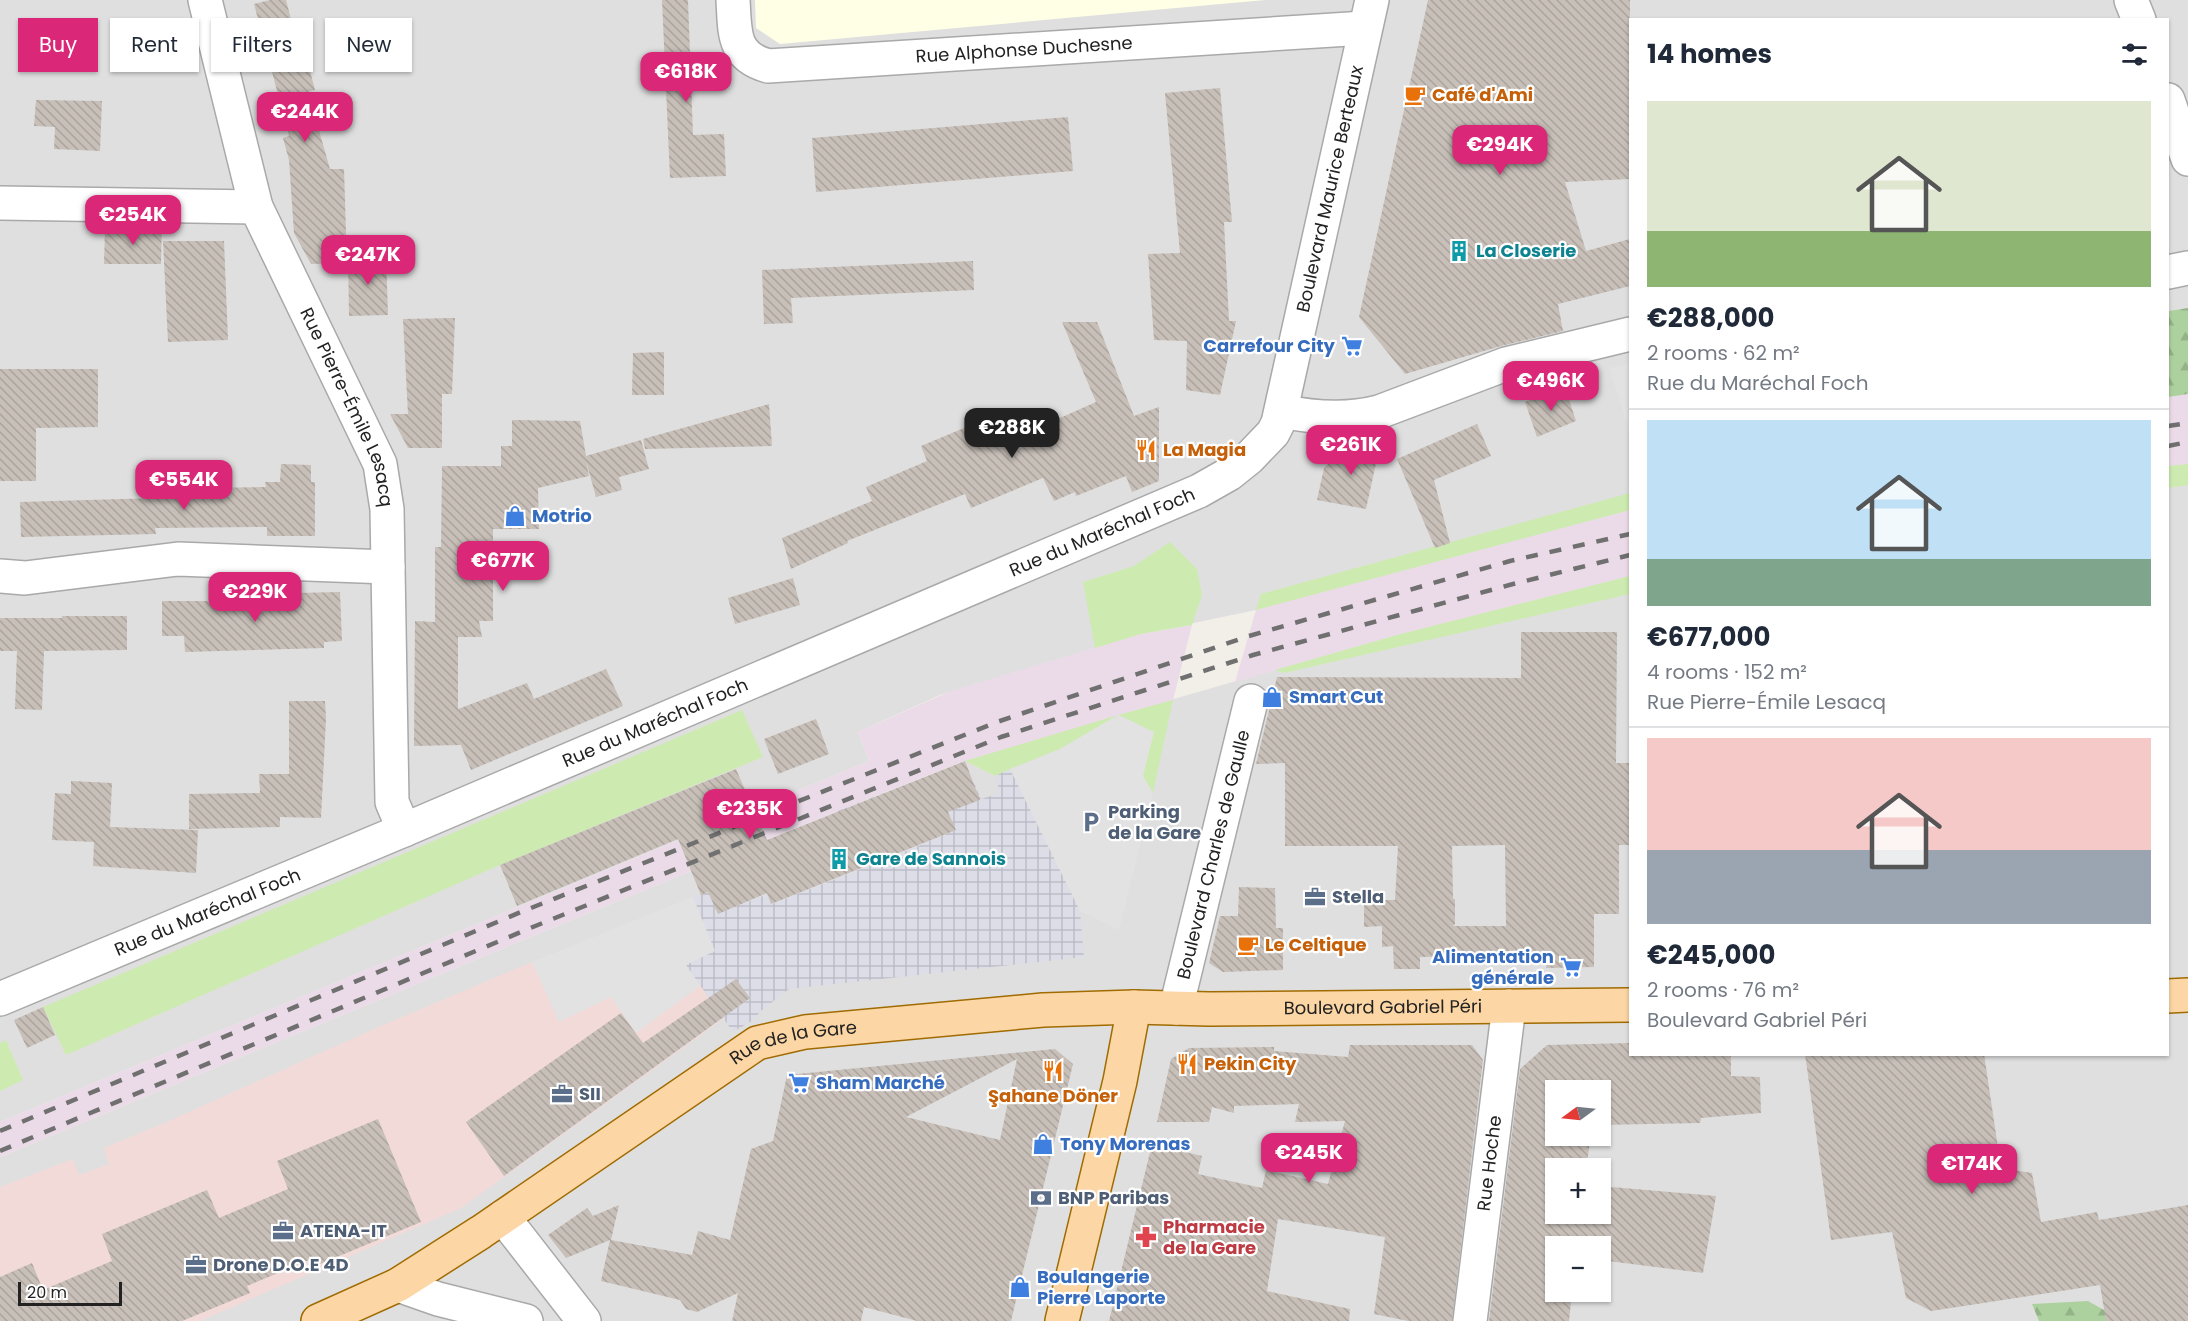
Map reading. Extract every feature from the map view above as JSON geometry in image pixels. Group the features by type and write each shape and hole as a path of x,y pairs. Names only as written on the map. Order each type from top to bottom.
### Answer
{"main road":[{"path":"2169,996 2188,995"},
{"name":"Boulevard Gabriel Péri","path":"1134,1007 1629,1005"},
{"path":"1062,1321 1120,1081 1134,1007"},
{"name":"Rue de la Gare","path":"318,1321 398,1285 757,1043 805,1032 1043,1010 1134,1007"}],"street":[{"name":"Rue Pierre-Émile Lesacq","path":"205,0 256,207 380,464 387,509 392,802 404,830"},
{"name":"Rue Alphonse Duchesne","path":"733,0 735,27 740,49 752,61 768,66 1369,14"},
{"path":"2131,0 2138,18"},
{"name":"Boulevard Maurice Berteaux","path":"1282,411 1369,14"},
{"path":"2169,103 2188,159"},
{"path":"0,203 256,207"},
{"path":"2169,272 2188,268"},
{"path":"1282,411 1305,416 1359,417 1379,412 1506,364 1629,334"},
{"name":"Rue du Maréchal Foch","path":"0,999 404,830 1198,491 1229,474 1256,451 1273,433 1282,411"},
{"path":"0,576 25,578 178,559 388,567"},
{"name":"Boulevard Charles de Gaulle","path":"1176,1008 1251,701"},
{"name":"Rue Hoche","path":"1470,1321 1509,1006"},
{"path":"502,1217 584,1321"},
{"path":"398,1285 438,1299 526,1321"}],"shaded area":[{"path":"0,0 2188,0 2188,394 2169,397 2169,18 1629,18 1629,509 1427,561 1256,610 1141,634 940,695 858,732 869,761 0,1122"},
{"path":"755,0 1265,0 780,44 756,28"},
{"path":"1629,364 1629,429 1609,368"},
{"path":"2188,394 2188,478 2169,481 2169,397"},
{"path":"2188,478 2188,1321 0,1321 0,1157 835,812 965,761 995,776 1118,715 1397,635 1629,580 1629,1056 2169,1056 2169,481"},
{"path":"1629,509 1629,580 1397,635 1235,682 1256,610 1427,561"},
{"path":"1192,625 1173,700 1118,715 1060,749 995,776 964,761 523,940 0,1157 0,1122 869,761 858,732 951,691 1141,634"},
{"name":"Parking de la Gare","path":"1118,715 1154,732 1143,776 1153,793 1119,930 1080,911 1010,769 1060,749"},
{"path":"1010,769 1080,911 1084,957 789,989 752,1021 733,1032 686,965 715,951 693,897 709,892 744,903 768,894 772,904 909,850 955,830 943,798 837,819 835,812 884,793 890,807 971,775 981,799 1000,793 995,776"},
{"path":"693,897 687,966 723,1019 461,1208 200,1321 0,1321 0,1187 73,1159 79,1175 109,1164 104,1148 374,1029"},
{"path":"693,897 715,951 687,965 700,986 636,1033 611,997 559,1022 532,962"}],"green space":[{"path":"2188,308 2188,394 2169,397 2169,311"},
{"path":"2188,464 2188,485 2169,488 2169,466"},
{"path":"1629,493 1629,510 1256,610 1261,594"},
{"path":"1170,542 1197,569 1202,595 1192,625 1141,634 1095,648 1083,582 1134,566"},
{"path":"1629,576 1629,594 1284,673 1275,670 1397,635"},
{"path":"1173,700 1153,793 1143,776 1153,732 1119,715 1060,749 995,776 965,761 1118,715"},
{"path":"742,710 763,757 500,865 66,1055 43,1007"},
{"path":"6,1040 23,1080 0,1091 0,1043"},
{"path":"2088,1301 2111,1314 2113,1321 2039,1321 2032,1304"}],"building":[{"path":"270,0 286,0 291,18 258,18 254,4"},
{"path":"662,0 688,0 693,135 724,134 726,176 670,178"},
{"name":"La Closerie","path":"1428,0 1630,0 1629,179 1565,182 1586,251 1629,239 1629,286 1558,304 1563,331 1501,346 1405,374 1359,317"},
{"path":"272,72 310,72 315,90 308,92 330,169 344,169 347,263 311,264 294,233 289,160 283,138 289,136"},
{"path":"1220,88 1232,222 1224,222 1229,321 1236,321 1220,395 1186,390 1187,341 1154,340 1148,254 1180,253 1165,93"},
{"path":"36,100 102,101 100,151 54,149 55,127 34,126"},
{"path":"1068,117 1073,171 816,192 812,138"},
{"path":"162,227 161,264 104,264 105,229"},
{"path":"163,241 224,241 228,340 168,342"},
{"path":"386,255 388,315 349,316 348,256"},
{"path":"973,261 974,290 791,298 793,323 764,324 762,270"},
{"path":"455,318 452,394 442,394 442,448 408,448 390,414 408,414 403,319"},
{"path":"1062,322 1097,322 1134,416 1159,407 1159,481 1132,492 1126,476 1076,496 1075,492 1054,501 1043,478 971,508 965,494 847,541 848,543 791,569 782,538 872,501 866,487 927,461 921,446 988,418 999,445 1096,402"},
{"path":"664,352 664,395 632,395 633,353"},
{"path":"0,369 98,369 98,427 36,428 36,481 0,481"},
{"path":"1565,387 1576,421 1537,437 1525,402"},
{"path":"769,404 772,446 645,449 643,439"},
{"path":"512,420 580,421 586,456 641,440 649,469 619,477 622,490 596,497 586,461 589,476 538,488 539,529 493,529 493,621 479,621 482,637 458,637 458,709 527,683 534,699 606,669 623,706 471,770 461,745 414,746 415,621 435,622 435,547 441,547 442,466 501,466 501,446 512,446"},
{"path":"1477,424 1491,456 1434,480 1450,543 1435,548 1397,459"},
{"path":"1382,436 1366,509 1317,500 1324,468 1334,458"},
{"path":"281,464 311,465 311,482 315,482 315,536 267,536 267,527 155,528 156,534 21,537 20,502 191,497 191,488 266,487 265,482 280,482"},
{"path":"793,578 800,605 735,624 728,598"},
{"path":"340,592 342,641 324,642 324,648 185,652 184,636 162,636 162,601 296,601 296,593"},
{"path":"62,616 127,616 127,650 44,651 42,710 15,709 17,651 0,651 0,618 62,618"},
{"path":"1521,632 1617,632 1616,763 1629,763 1629,845 1619,845 1619,914 1594,914 1594,967 1546,968 1547,955 1420,957 1420,969 1394,969 1393,946 1382,947 1382,926 1364,927 1364,900 1395,900 1398,846 1285,846 1285,763 1256,764 1277,677 1521,678","holes":["1505,845 1506,926 1453,926 1455,924 1455,899 1453,899 1452,846"]},
{"path":"289,701 325,701 321,818 280,817 280,827 189,829 189,794 260,793 259,774 289,774"},
{"path":"816,719 829,754 778,774 764,739"},
{"path":"965,761 980,800 948,812 956,830 771,904 767,893 718,914 708,892 701,895 678,839 517,906 500,865 736,769 767,840"},
{"path":"71,781 112,783 110,827 198,830 196,873 93,866 94,842 52,840 55,793 71,794"},
{"name":"Le Celtique","path":"1239,887 1275,888 1276,928 1283,928 1283,970 1223,972 1209,963 1220,916 1238,916"},
{"name":"SII","path":"736,979 750,998 504,1176 466,1122 621,1013 643,1043"},
{"path":"43,1007 55,1035 27,1048 14,1020"},
{"path":"1629,1043 1629,1056 1731,1056 1731,1076 1760,1077 1761,1113 1701,1118 1700,1123 1611,1125 1611,1080 1545,1080 1545,1146 1589,1146 1588,1158 1545,1158 1545,1224 1611,1224 1611,1187 1716,1196 1703,1273 1611,1261 1611,1236 1545,1236 1545,1302 1571,1302 1569,1321 1489,1321 1520,1069 1547,1045"},
{"path":"1350,1045 1472,1045 1483,1060 1452,1321 1408,1321 1374,1314 1385,1237 1278,1219 1267,1291 1350,1309 1349,1321 1109,1321 1152,1144 1202,1156 1198,1174 1262,1188 1266,1170 1328,1184 1345,1121 1295,1122 1299,1104 1234,1106 1234,1113 1212,1107 1209,1122 1157,1122 1171,1059 1189,1048 1274,1047 1274,1051 1348,1057"},
{"path":"1055,1049 1073,1064 1011,1321 917,1321 864,1307 861,1321 732,1321 738,1293 697,1312 686,1309 680,1300 601,1281 610,1240 566,1258 548,1235 587,1208 593,1216 619,1205 611,1240 692,1255 698,1231 730,1240 751,1149 773,1141 787,1075","holes":["1017,1059 1000,1140 906,1117"]},
{"path":"1805,1056 1984,1056 2001,1168 2032,1173 2041,1222 2097,1212 2099,1220 2188,1205 2188,1321 2106,1321 2100,1285 1931,1311 1906,1298 1892,1232 1831,1240"},
{"path":"378,1119 421,1222 320,1264 316,1257 247,1286 250,1293 182,1321 0,1321 0,1277 32,1263 43,1290 112,1261 102,1234 207,1190 219,1218 288,1189 277,1161"}],"railway":[{"path":"2169,426 2188,423"},
{"path":"2169,446 2188,442"},
{"path":"0,1131 521,912 997,722 1249,636 1510,561 1629,534"},
{"path":"0,1151 528,929 1001,737 1253,655 1513,584 1629,555"}],"place":[{"name":"Café d'Ami","path":"1415,95"},
{"name":"La Closerie","path":"1459,251"},
{"name":"Carrefour City","path":"1352,346"},
{"name":"La Magia","path":"1146,450"},
{"name":"Motrio","path":"515,516"},
{"name":"Smart Cut","path":"1272,697"},
{"name":"Parking de la Gare","path":"1091,822"},
{"name":"Gare de Sannois","path":"839,859"},
{"name":"Stella","path":"1315,897"},
{"name":"Le Celtique","path":"1248,945"},
{"name":"Alimentation générale","path":"1571,967"},
{"name":"Pekin City","path":"1187,1064"},
{"name":"Şahane Döner","path":"1053,1071"},
{"name":"Sham Marché","path":"799,1083"},
{"name":"SII","path":"562,1094"},
{"name":"Tony Morenas","path":"1043,1144"},
{"name":"BNP Paribas","path":"1041,1198"},
{"name":"ATENA-IT","path":"283,1231"},
{"name":"Pharmacie de la Gare","path":"1146,1237"},
{"name":"Drone D.O.E 4D","path":"196,1265"},
{"name":"Boulangerie Pierre Laporte","path":"1020,1287"}]}
